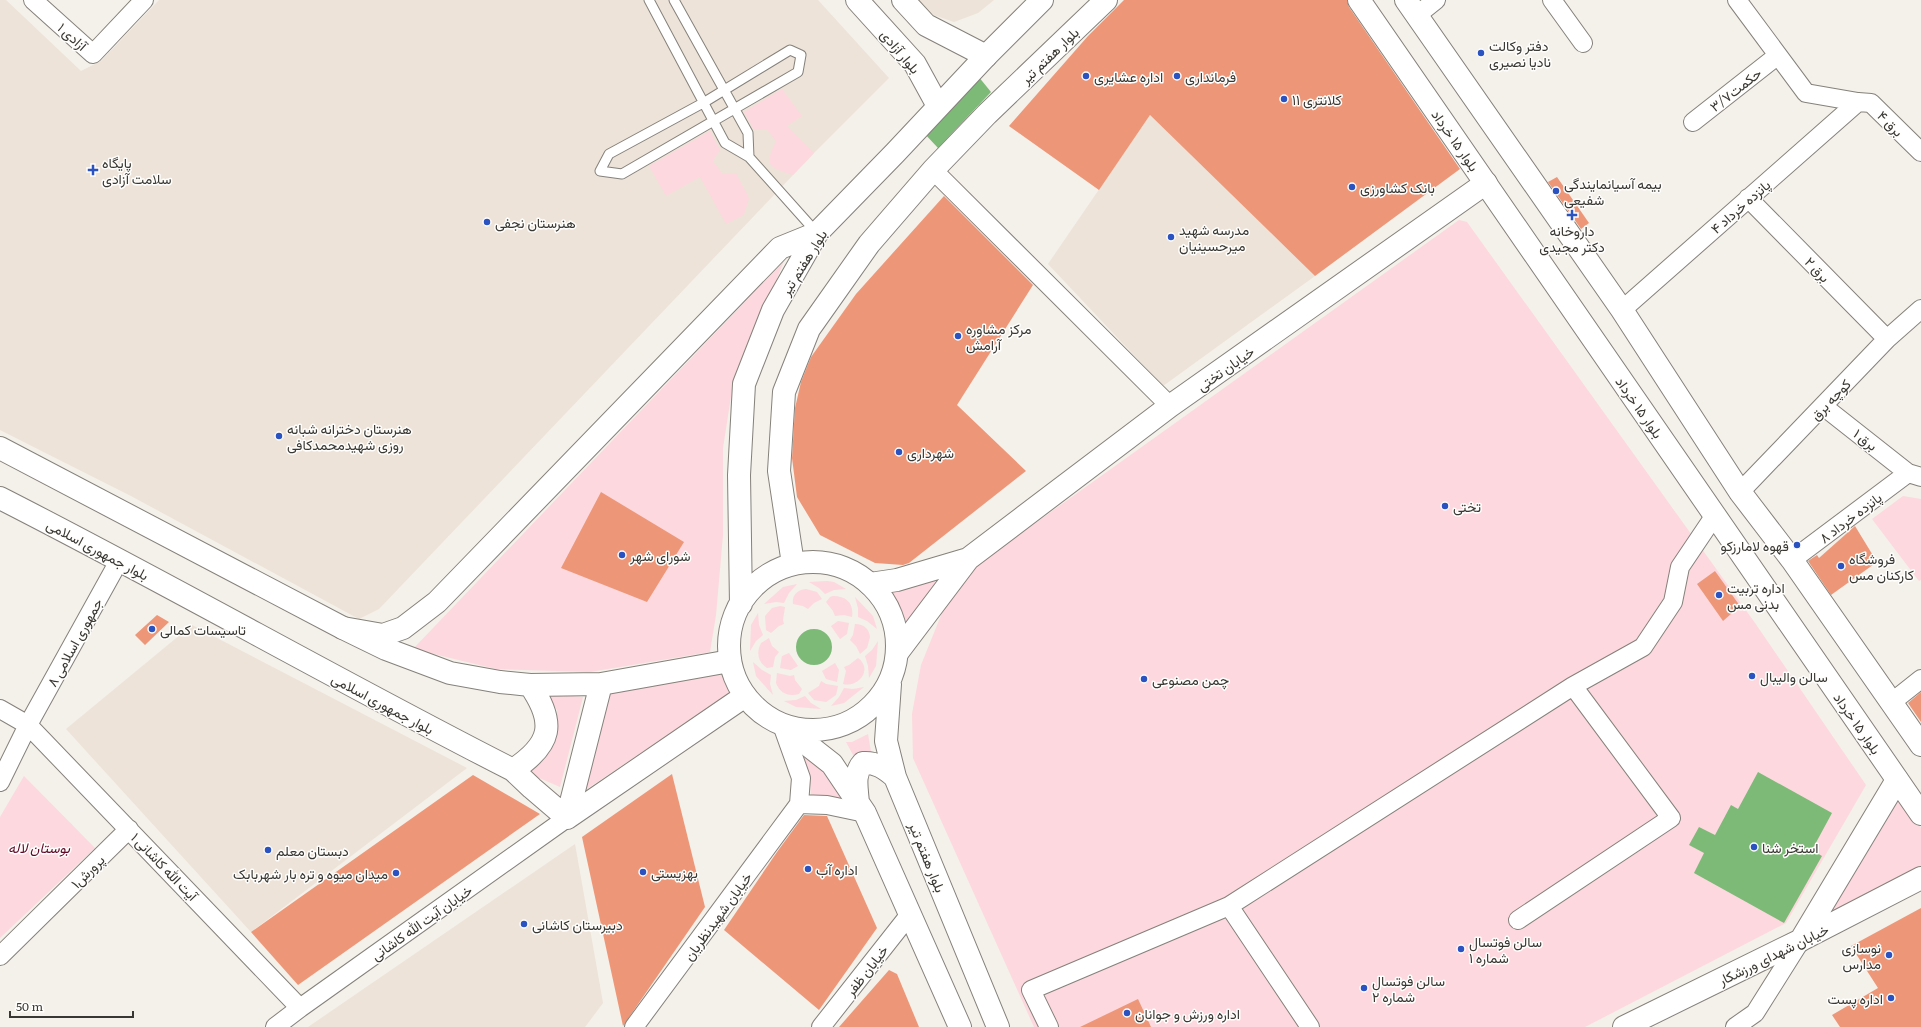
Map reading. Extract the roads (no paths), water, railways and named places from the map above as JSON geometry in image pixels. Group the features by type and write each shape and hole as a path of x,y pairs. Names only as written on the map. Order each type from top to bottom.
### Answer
{"main road":[{"name":"بلوار آزادی","path":"856,0 915,64 938,106"},
{"path":"903,0 926,25 986,56"},
{"name":"بلوار هفتم تیر","path":"741,604 739,475 744,384 773,310 817,233 900,148 986,56 1042,0"},
{"name":"بلوار هفتم تیر","path":"793,564 779,472 784,392 808,329 869,244 934,170 987,114 1106,0"},
{"name":"بلوار ۱۵ خرداد","path":"1359,0 1921,814"},
{"path":"1411,8 1622,310 1740,492 1792,560 1892,702 1921,746"},
{"name":"خیابان تختی","path":"968,559 1170,406 1486,183"},
{"path":"343,628 383,635 403,628 437,602 780,248 817,233"},
{"path":"0,448 343,628 386,649 450,673 500,682 530,685 601,684 730,661"},
{"path":"1715,515 1740,492"},
{"name":"بلوار جمهوری اسلامی","path":"0,498 120,559 322,671 513,770 567,818"},
{"path":"870,584 897,580 968,559"},
{"path":"897,653 968,559"},
{"path":"782,725 807,731 832,729 838,727 856,719 876,703 890,681 897,653 896,627 886,604 870,584 856,573 827,563 811,562 793,564 772,572 755,586 741,604 733,621 730,661 734,675 745,696 752,704 832,764 862,808 960,1027"},
{"name":"بلوار هفتم تیر","path":"890,681 886,740 895,777 998,1027"},
{"path":"567,818 601,684"},
{"path":"513,770 534,754 548,729 542,702 530,685"},
{"path":"567,818 745,696"},
{"path":"862,808 856,781 858,768 863,763 872,762 888,770 895,777"},
{"path":"1801,940 1897,780"},
{"name":"خیابان شهدای ورزشکار","path":"1624,1027 1801,940 1921,878"}],"street":[{"name":"آزادی ۱","path":"33,0 93,54 144,0"},
{"path":"1411,8 1436,0"},
{"path":"1552,0 1584,43"},
{"name":"برق ۴","path":"1737,0 1777,56 1806,93 1871,103 1921,152"},
{"name":"حکمت۳/۷","path":"1693,122 1777,56"},
{"name":"پانزده خرداد ۴","path":"1622,310 1858,102"},
{"path":"934,170 1170,406"},
{"name":"برق ۲","path":"1748,198 1887,339"},
{"name":"کوچه برق","path":"1740,492 1887,339 1920,310"},
{"name":"برق ۱","path":"1823,406 1915,475"},
{"name":"پانزده خرداد ۸","path":"1792,560 1915,475"},
{"path":"1048,1027 1031,990 1229,906 1573,686 1643,647 1672,602 1680,567 1715,515"},
{"name":"جمهوری اسلامی ۸","path":"0,782 28,726 120,559"},
{"path":"1892,702 1921,679"},
{"path":"1518,920 1671,818 1573,686"},
{"name":"آیت الله کاشانی ۱","path":"0,709 28,726 300,1008"},
{"path":"782,725 801,778 799,804 862,808"},
{"name":"خیابان شهیدنظریان","path":"634,1027 799,804"},
{"name":"خیابان آیت الله کاشانی","path":"275,1027 567,818"},
{"name":"پرورش۱","path":"0,956 129,829"},
{"path":"1229,906 1310,1027"},
{"name":"خیابان ظفر","path":"821,1027 910,914"},
{"path":"1735,1027 1755,1013 1801,940"}],"lane":[{"path":"649,0 725,143 749,157 817,233"},
{"path":"674,0 748,133 749,157"},
{"path":"790,50 801,55 798,72 713,122 622,174 600,171 609,154 724,90 790,50"}],"place":[{"name":"دفتر وکالت نادیا نصیری","path":"1481,53"},
{"name":"اداره عشایری","path":"1086,76"},
{"name":"فرمانداری","path":"1177,76"},
{"name":"کلانتری ۱۱","path":"1284,99"},
{"name":"پایگاه سلامت آزادی","path":"93,170"},
{"name":"بانک کشاورزی","path":"1352,187"},
{"name":"بیمه آسیانمایندگی شفیعی","path":"1556,191"},
{"name":"داروخانه دکتر مجیدی","path":"1572,215"},
{"name":"هنرستان نجفی","path":"487,222"},
{"name":"مدرسه شهید میرحسینیان","path":"1171,237"},
{"name":"مرکز مشاوره آرامش","path":"958,336"},
{"name":"هنرستان دخترانه شبانه روزی شهیدمحمدکافی","path":"279,436"},
{"name":"شهرداری","path":"899,452"},
{"name":"تختی","path":"1445,506"},
{"name":"قهوه لامارزکو","path":"1797,545"},
{"name":"شورای شهر","path":"622,555"},
{"name":"فروشگاه کارکنان مس","path":"1841,566"},
{"name":"اداره تربیت بدنی مس","path":"1719,595"},
{"name":"تاسیسات کمالی","path":"152,629"},
{"name":"سالن والیبال","path":"1752,676"},
{"name":"چمن مصنوعی","path":"1144,679"},
{"name":"استخر شنا","path":"1754,847"},
{"name":"دبستان معلم","path":"268,850"},
{"name":"اداره آب","path":"808,869"},
{"name":"بهزیستی","path":"643,872"},
{"name":"میدان میوه و تره بار شهربابک","path":"396,873"},
{"name":"دبیرستان کاشانی","path":"524,924"},
{"name":"سالن فوتسال شماره ۱","path":"1461,949"},
{"name":"نوسازی مدارس","path":"1889,955"},
{"name":"سالن فوتسال شماره ۲","path":"1364,988"},
{"name":"اداره پست","path":"1891,998"},
{"name":"اداره ورزش و جوانان","path":"1127,1013"}],"park label":[{"name":"بوستان لاله","path":"39,847"}]}
